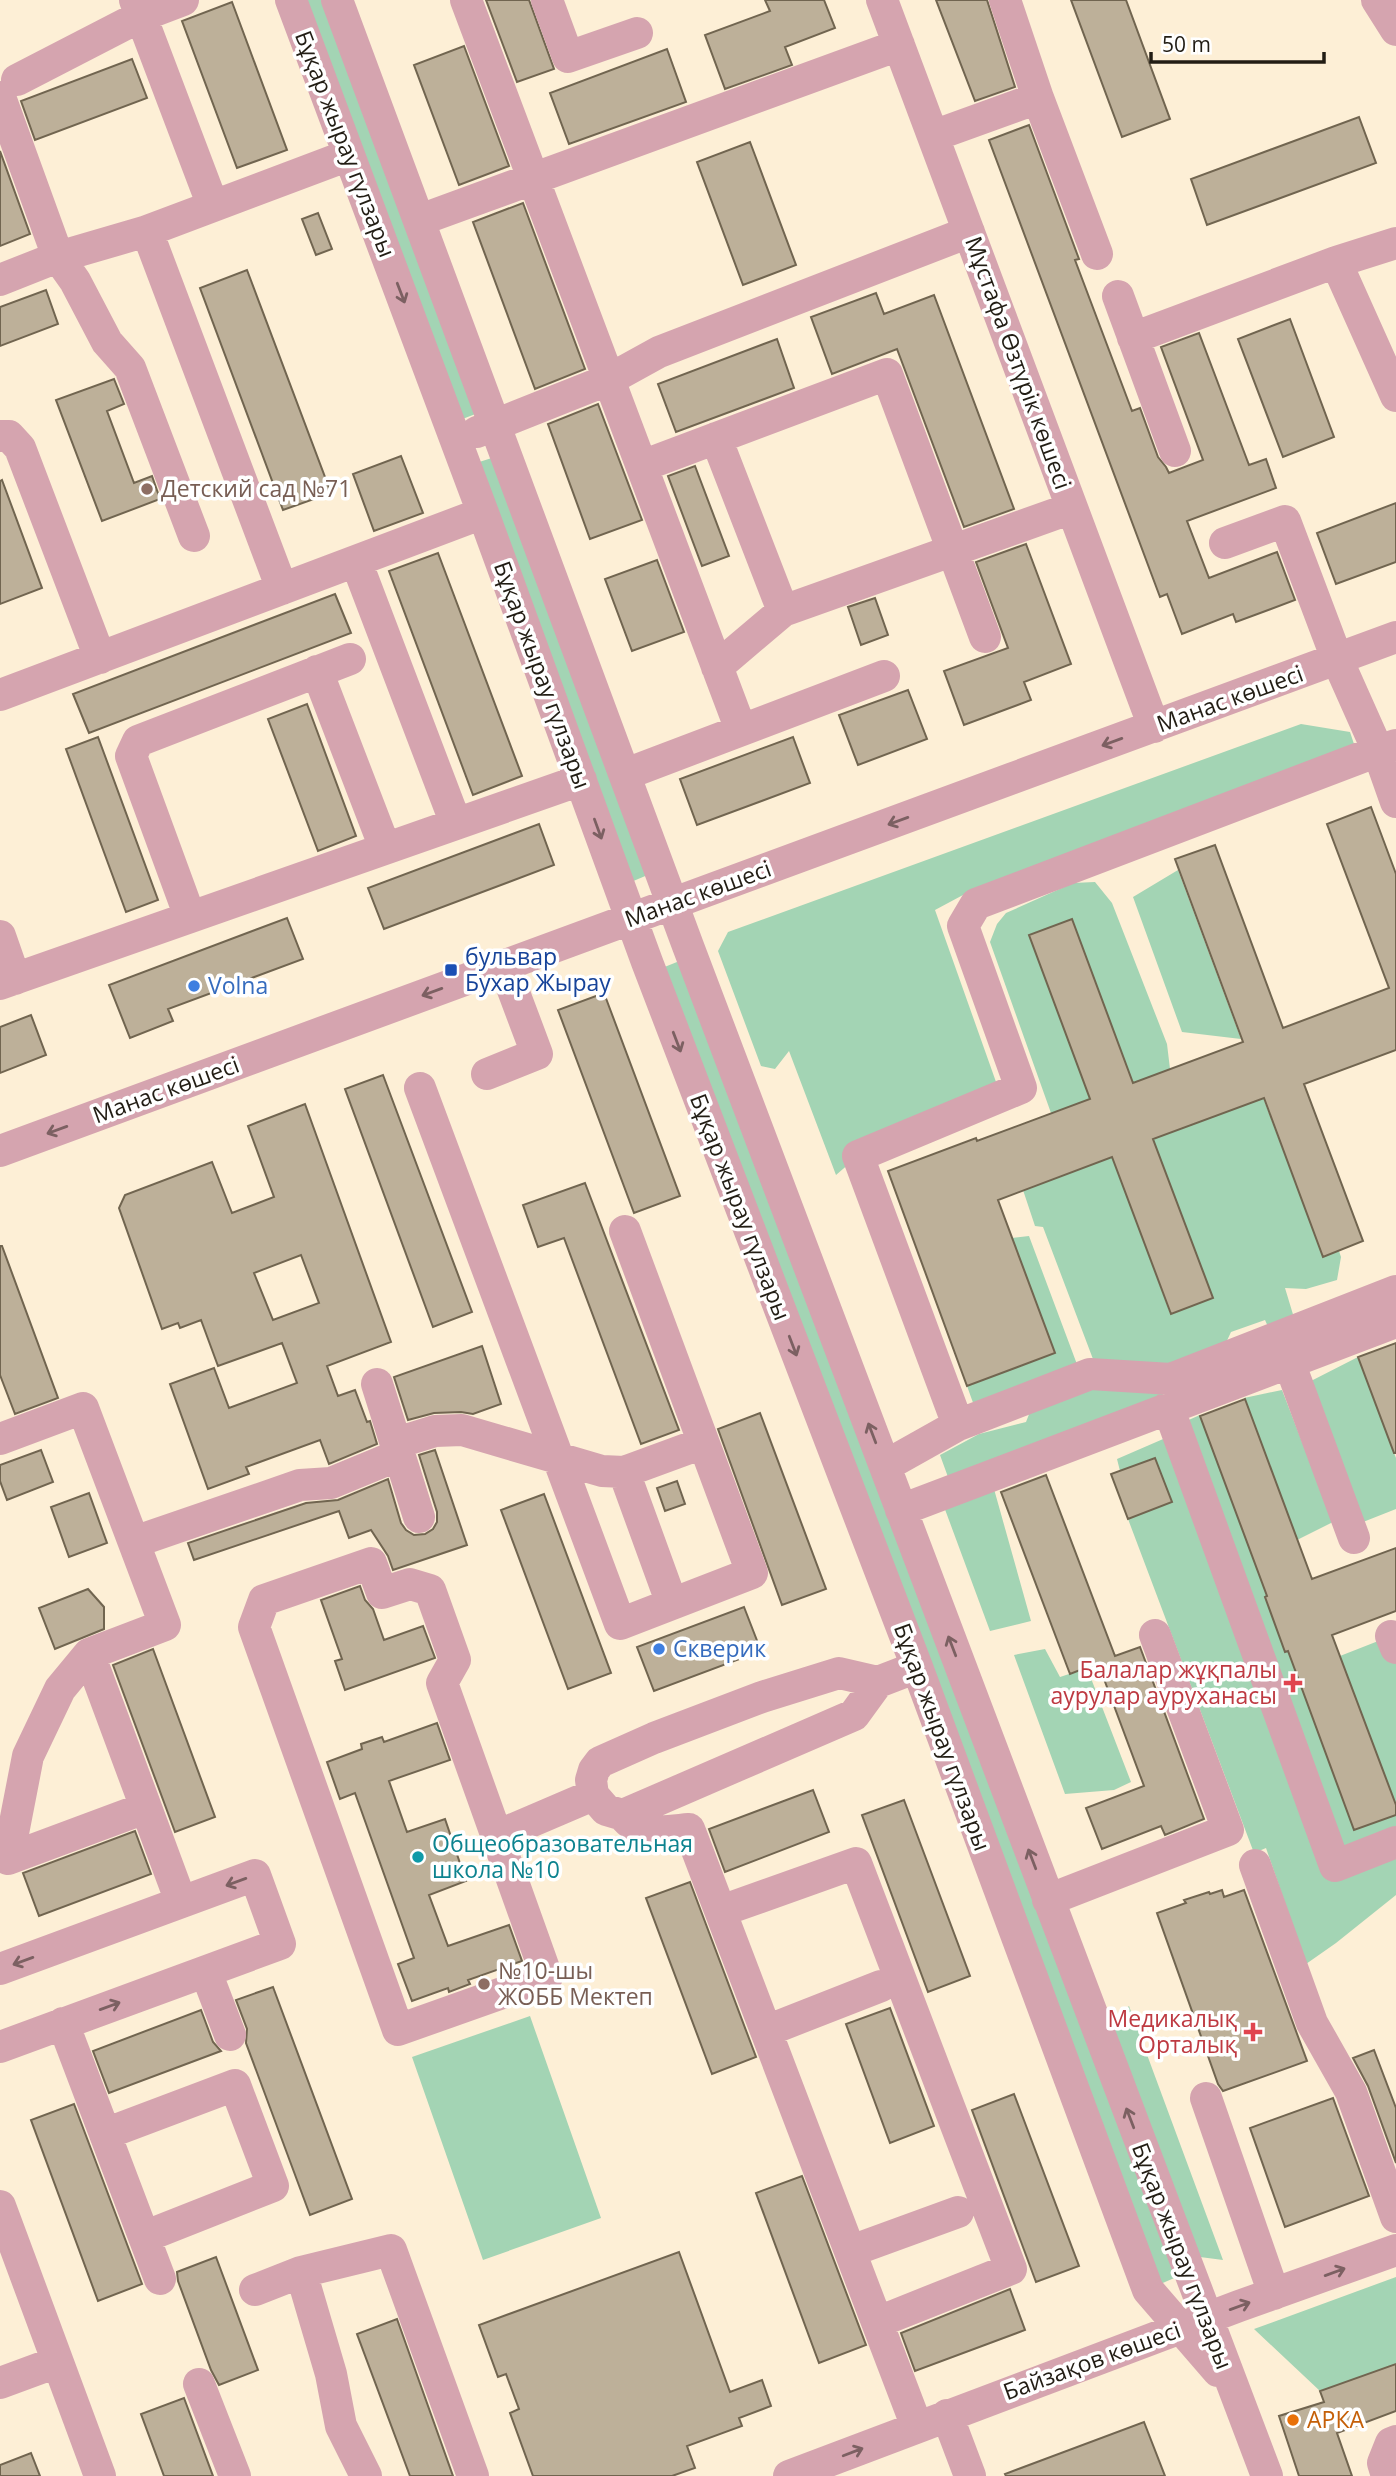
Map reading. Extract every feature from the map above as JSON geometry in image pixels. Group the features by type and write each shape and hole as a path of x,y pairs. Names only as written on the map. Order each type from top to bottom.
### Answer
{"street":[{"path":"183,0 138,8 9,88 5,129 58,257 75,281 107,342 130,368 194,536"},
{"name":"Бұқар жырау гүлзары","path":"291,0 631,919 917,1667 1148,2290 1193,2323"},
{"name":"Бұқар жырау гүлзары","path":"337,0 673,904 1048,1900 1193,2323 1233,2388 1267,2476"},
{"path":"466,0 741,730"},
{"path":"547,0 568,57 637,33"},
{"name":"Мұстафа Өзтүрік көшесі","path":"882,0 1154,727"},
{"path":"1005,0 1038,98 1097,254"},
{"path":"1377,0 1396,30"},
{"path":"138,8 213,206"},
{"path":"420,220 899,45"},
{"path":"933,136 1038,98"},
{"path":"0,280 58,257 147,232 349,155"},
{"path":"147,232 282,589"},
{"path":"456,441 610,379 659,352 969,232"},
{"path":"1133,338 1336,262 1396,243"},
{"path":"1336,262 1396,396"},
{"path":"1118,296 1175,451"},
{"path":"642,466 887,374 985,637"},
{"path":"0,436 9,436 20,448 100,658"},
{"path":"716,438 783,611"},
{"path":"717,667 783,611 1072,508"},
{"path":"3,683 100,658 483,513"},
{"path":"1225,542 1285,521 1337,659 1387,748 1396,802"},
{"path":"356,561 456,824"},
{"name":"Манас көшесі","path":"0,1151 1396,637"},
{"path":"190,917 131,756 138,741 350,659"},
{"path":"317,671 385,848"},
{"path":"626,774 884,676"},
{"path":"958,1425 858,1156 1021,1088 963,926 976,904 1387,748"},
{"path":"0,936 8,982 581,780"},
{"path":"487,1074 537,1055 504,965"},
{"path":"420,1088 620,1624 752,1573 625,1231"},
{"path":"884,1466 958,1425 1090,1374 1171,1379 1396,1291"},
{"path":"901,1510 1396,1322"},
{"path":"1289,1362 1354,1538"},
{"path":"377,1384 419,1517"},
{"path":"1168,1407 1335,1866 1396,1842"},
{"path":"0,1438 83,1408 165,1625 89,1654 60,1689 28,1756 4,1849"},
{"path":"134,1542 300,1485 331,1483 389,1460 406,1440 435,1431 462,1430 602,1471 624,1472 704,1443"},
{"path":"624,1472 671,1604"},
{"path":"371,1563 382,1593 410,1584 430,1590 455,1660 442,1683 497,1836 547,1977 398,2030 254,1627 264,1600 371,1563"},
{"path":"1048,1900 1228,1830 1155,1634"},
{"path":"89,1654 181,1902"},
{"path":"917,1667 877,1682 839,1673 762,1697 654,1738 600,1762 591,1780 593,1796 606,1810 623,1815 638,1829 656,1832 689,1829 917,2427"},
{"path":"623,1815 854,1715 877,1682"},
{"path":"497,1836 593,1796"},
{"path":"4,1849 145,1808"},
{"path":"721,1911 856,1863 1011,2269 878,2322"},
{"path":"1255,1865 1312,2023 1351,2092 1396,2217"},
{"path":"0,1969 255,1875 280,1944 0,2047"},
{"path":"206,1972 230,2035"},
{"path":"766,2031 881,1986"},
{"path":"63,2023 160,2279"},
{"path":"105,2134 235,2085 273,2186 144,2237"},
{"path":"1206,2098 1274,2294"},
{"path":"0,2206 100,2476"},
{"path":"851,2251 958,2212"},
{"path":"255,2290 301,2272 391,2250 473,2476"},
{"name":"Байзақов көшесі","path":"789,2476 1193,2323 1396,2250"},
{"path":"301,2272 331,2374 341,2426 366,2476"},
{"path":"0,2383 57,2361"},
{"path":"199,2385 235,2476"},
{"path":"947,2415 970,2476"},
{"path":"1388,2476 1382,2463 1391,2443 1396,2441"}],"green space":[{"path":"304,0 324,0 478,413 460,420"},
{"path":"495,457 650,874 631,882 476,463"},
{"path":"1301,724 1350,732 1355,747 963,895 935,910 1001,1096 858,1156 836,1175 789,1051 775,1069 761,1066 718,951 728,932"},
{"path":"1178,870 1241,1039 1182,1032 1133,897"},
{"path":"1095,882 1112,903 1167,1044 1170,1069 1140,1104 1029,935 1098,1120 1064,1109 1051,1113 990,942 997,924 1006,913 1073,883"},
{"path":"682,960 1179,2276 1158,2285 662,968"},
{"path":"1256,1079 1323,1256 1339,1251 1341,1257 1337,1280 1306,1289 1285,1288 1295,1321 1270,1331 1265,1320 1231,1332 1224,1347 1166,1366 1096,1367 1043,1227 1035,1226 1023,1190 1104,1135 1170,1313 1213,1298 1146,1120 1174,1131 1235,1109"},
{"path":"1029,1236 1078,1367 976,1411 967,1386 1055,1353 1012,1238"},
{"path":"1358,1357 1396,1458 1396,1509 1358,1524 1309,1382"},
{"path":"1095,1380 1160,1385 1163,1395 948,1477 940,1455 979,1434 1026,1422 1035,1399"},
{"path":"1282,1390 1333,1522 1297,1540 1244,1398"},
{"path":"1200,1415 1285,1651 1288,1651 1354,1830 1396,1815 1396,1895 1306,1964 1266,1848 1254,1853 1128,1519 1172,1502 1155,1458 1120,1471 1117,1459 1177,1433 1175,1426"},
{"path":"994,1489 1031,1621 990,1631 943,1504"},
{"path":"1391,1636 1396,1648 1396,1805 1340,1656"},
{"path":"1045,1649 1060,1677 1087,1668 1131,1782 1114,1790 1065,1794 1014,1655"},
{"path":"1129,2006 1223,2260 1200,2257 1111,2022"},
{"path":"530,2016 601,2218 483,2260 412,2057"},
{"path":"1396,2277 1396,2364 1320,2391 1254,2329"}],"building":[{"path":"486,0 529,0 554,69 517,82"},
{"path":"765,0 824,0 835,28 785,47 792,65 725,89 705,35 770,11"},
{"path":"936,0 987,0 1015,87 975,101"},
{"path":"1071,0 1126,0 1170,119 1122,137"},
{"path":"232,2 287,150 237,168 182,21"},
{"path":"464,46 509,166 459,185 414,65"},
{"path":"667,49 686,102 569,144 550,93"},
{"path":"132,59 147,98 35,140 21,101"},
{"path":"1359,117 1376,163 1207,225 1191,179"},
{"path":"1029,125 1079,259 1075,260 1132,411 1140,408 1158,457 1169,473 1203,460 1161,347 1199,333 1249,465 1266,459 1276,488 1187,521 1209,578 1277,552 1295,600 1236,622 1233,614 1182,634 1167,594 1160,597 989,140"},
{"path":"750,142 796,265 743,285 697,162"},
{"path":"0,151 30,234 0,246"},
{"path":"523,203 585,369 535,389 473,222"},
{"path":"318,213 332,249 316,255 302,219"},
{"path":"247,270 331,493 283,510 200,288"},
{"path":"46,290 58,324 0,346 0,307"},
{"path":"876,293 884,314 934,295 1014,509 964,527 897,349 832,374 811,317"},
{"path":"1290,319 1334,437 1283,457 1238,339"},
{"path":"777,339 794,388 676,432 658,384"},
{"path":"114,379 124,404 107,411 134,483 152,476 160,499 102,521 56,400"},
{"path":"598,404 642,520 590,539 548,424"},
{"path":"401,456 423,513 374,531 353,474"},
{"path":"695,466 729,556 702,566 668,476"},
{"path":"2,480 42,588 0,604 0,481"},
{"path":"1396,503 1396,562 1336,584 1317,533"},
{"path":"1026,544 1071,664 1024,682 1031,700 964,725 944,671 1008,648 976,562"},
{"path":"438,553 522,776 473,795 389,571"},
{"path":"657,560 684,632 632,651 605,579"},
{"path":"335,594 351,633 89,733 73,694"},
{"path":"875,598 888,635 861,645 848,607"},
{"path":"908,690 927,739 858,765 839,715"},
{"path":"307,704 356,836 318,851 268,719"},
{"path":"98,737 158,900 126,912 66,749"},
{"path":"793,737 810,783 697,825 680,779"},
{"path":"1371,807 1396,874 1396,1050 1304,1084 1363,1241 1323,1257 1264,1098 1153,1139 1213,1298 1171,1314 1112,1157 998,1200 1055,1353 967,1386 888,1171 1090,1099 1029,935 1072,919 1133,1083 1243,1042 1175,859 1215,845 1283,1028 1389,988 1327,824"},
{"path":"539,824 554,865 384,929 368,888"},
{"path":"287,918 303,959 168,1009 173,1021 130,1038 109,985"},
{"path":"604,993 680,1196 634,1213 558,1010"},
{"path":"31,1015 46,1055 0,1073 0,1027"},
{"path":"383,1075 472,1312 433,1327 345,1089"},
{"path":"305,1104 391,1342 327,1366 338,1396 355,1390 367,1422 370,1421 377,1444 329,1464 320,1440 246,1467 249,1474 208,1489 170,1384 214,1368 229,1408 297,1383 282,1343 218,1366 201,1320 180,1328 178,1323 162,1329 119,1208 125,1195 212,1162 232,1213 274,1197 248,1126","holes":["301,1255 319,1303 273,1320 254,1273"]},
{"path":"585,1183 679,1430 641,1444 564,1238 538,1247 523,1205"},
{"path":"0,1246 58,1398 15,1414 0,1375"},
{"path":"1396,1343 1396,1453 1394,1453 1358,1357"},
{"path":"482,1346 501,1404 473,1414 434,1413 408,1420 394,1377"},
{"path":"1245,1399 1312,1579 1396,1548 1396,1611 1332,1635 1396,1805 1396,1815 1354,1830 1288,1651 1285,1652 1200,1416"},
{"path":"760,1413 826,1589 782,1605 718,1429"},
{"path":"41,1450 53,1482 7,1500 0,1481 0,1465"},
{"path":"435,1450 467,1545 393,1570 388,1556 371,1530 349,1538 339,1511 194,1560 188,1543 306,1503 338,1500 388,1479 401,1523 414,1535 425,1534 433,1529 437,1522 437,1512 419,1455"},
{"path":"1155,1458 1172,1502 1128,1519 1111,1474"},
{"path":"1046,1475 1115,1656 1140,1647 1204,1819 1165,1835 1161,1826 1102,1849 1086,1808 1144,1786 1098,1663 1070,1674 1001,1492"},
{"path":"677,1481 685,1504 665,1511 657,1488"},
{"path":"89,1493 107,1543 69,1557 51,1507"},
{"path":"544,1494 611,1673 568,1689 501,1510"},
{"path":"360,1586 365,1600 373,1609 384,1640 423,1626 435,1658 345,1690 335,1661 342,1659 321,1600"},
{"path":"88,1589 104,1607 104,1629 55,1649 39,1608"},
{"path":"744,1607 761,1651 654,1691 637,1647"},
{"path":"153,1649 215,1817 175,1832 113,1665"},
{"name":"Общеобразовательная школа №10","path":"437,1723 450,1760 389,1781 407,1832 445,1819 466,1881 429,1895 448,1946 509,1925 522,1961 468,1980 470,1984 449,1992 448,1988 412,2001 398,1964 414,1958 355,1793 340,1799 327,1762 362,1749 361,1744 382,1737 384,1742"},
{"path":"813,1790 829,1832 725,1872 709,1829"},
{"path":"904,1800 970,1976 928,1992 862,1815"},
{"path":"135,1831 151,1874 39,1916 23,1873"},
{"path":"690,1882 756,2057 712,2074 646,1898"},
{"path":"1222,1890 1224,1897 1244,1890 1307,2061 1223,2091 1218,2084 1157,1913 1186,1903 1184,1900"},
{"path":"273,1987 352,2199 310,2215 246,2043 247,2029 236,2000"},
{"path":"890,2008 934,2126 890,2143 846,2024"},
{"path":"201,2010 213,2042 221,2051 109,2093 93,2051"},
{"path":"1374,2050 1396,2108 1396,2163 1368,2086 1353,2058"},
{"path":"1014,2094 1079,2266 1036,2282 972,2110"},
{"path":"1333,2098 1369,2196 1285,2227 1250,2128"},
{"path":"74,2104 142,2284 98,2301 31,2120"},
{"path":"802,2176 866,2345 819,2363 756,2193"},
{"path":"679,2252 730,2392 762,2380 771,2406 739,2418 742,2426 687,2446 695,2468 672,2476 533,2476 510,2413 519,2409 506,2374 498,2377 479,2325"},
{"path":"216,2257 258,2370 219,2385 211,2370 177,2272"},
{"path":"1010,2289 1025,2330 915,2371 901,2333"},
{"path":"397,2319 453,2476 410,2476 357,2334"},
{"path":"1396,2364 1396,2411 1337,2433 1352,2476 1299,2476 1279,2416 1324,2402 1320,2391"},
{"path":"184,2398 213,2476 164,2476 141,2414"},
{"path":"1144,2422 1165,2476 1005,2474"},
{"path":"31,2453 40,2476 0,2476 0,2465"}],"place":[{"name":"Детский сад №71","path":"147,489"},
{"name":"бульвар Бухар Жырау","path":"451,970"},
{"name":"Volna","path":"194,986"},
{"name":"Скверик","path":"659,1649"},
{"name":"Балалар жұқпалы аурулар ауруханасы","path":"1293,1683"},
{"name":"Общеобразовательная школа №10","path":"418,1857"},
{"name":"№10-шы ЖОББ Мектеп","path":"484,1984"},
{"name":"Медикалық Орталық","path":"1253,2032"},
{"name":"АРКА","path":"1293,2420"}]}
